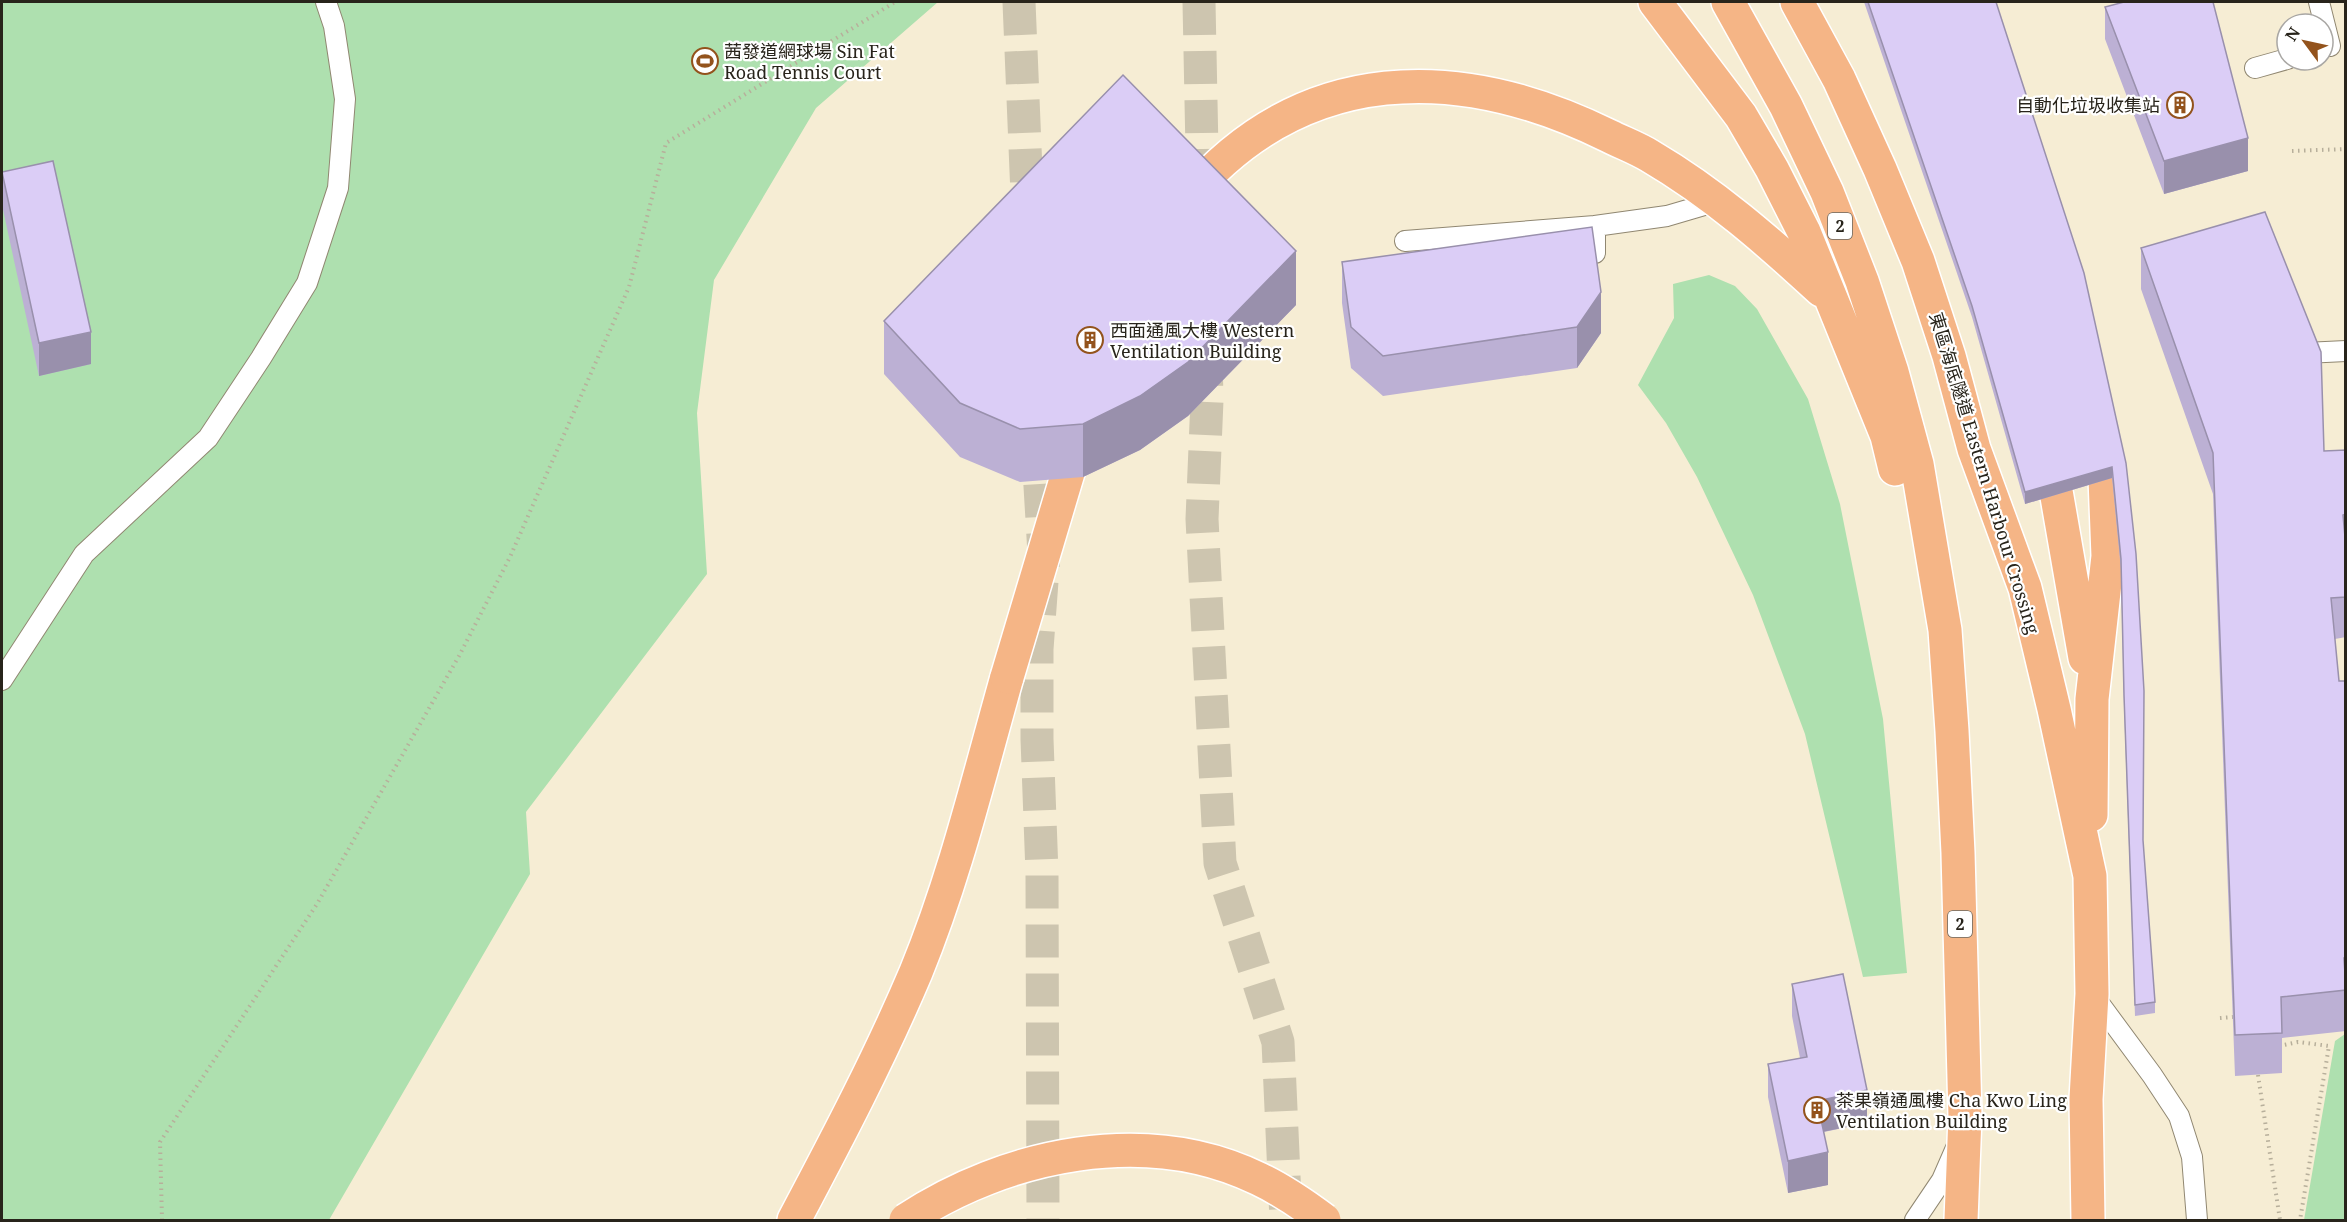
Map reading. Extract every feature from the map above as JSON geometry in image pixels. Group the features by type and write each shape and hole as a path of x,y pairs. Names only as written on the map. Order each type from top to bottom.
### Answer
{"highway":[{"path":"1655,2 1741,116 1767,160 1804,232 1828,297 1887,436 1903,497 1952,731"},
{"name":"2","path":"1728,2 1785,106 1827,192 1862,281 1892,372 1917,464 1945,630 1952,731 1959,865 1965,1116 1961,1221"},
{"name":"東區海底隧道 Eastern Harbour Crossing","path":"1797,2 1839,79 1918,261 1974,449 2025,588 2054,709 2090,876 2092,994 2086,1099 2088,1221"},
{"path":"1179,208 1228,155 1273,125 1302,110 1330,99 1395,86 1428,85 1462,88 1538,106 1579,121 1649,155 1718,201 1772,244 1828,297"},
{"path":"794,1221 854,1107 916,971 946,890 1088,407"},
{"path":"2090,876 2092,699 2108,556 2105,478 2092,412"},
{"path":"2056,491 2092,699"},
{"path":"906,1221 966,1188 1012,1169 1058,1157 1104,1152 1149,1151 1213,1163 1258,1178 1300,1202 1324,1221"}],"lane":[{"path":"2,680 84,554 208,438 307,283 338,188 345,99 333,26 326,2"},
{"path":"2255,68 2275,62"},
{"path":"1405,241 1595,225 1667,216 1718,201"},
{"path":"1595,225 1595,253"},
{"path":"2305,353 2346,351"},
{"path":"2092,994 2152,1075 2179,1116 2192,1157 2197,1221"},
{"path":"1915,1221 1942,1180 1954,1155 1965,1116"}],"path":[{"path":"162,1221 160,1142 317,904 459,656 510,557 629,287 666,143 895,2"},
{"path":"2292,151 2346,149"},
{"path":"2220,1018 2233,1017"},
{"path":"2270,1048 2298,1042 2329,1046 2300,1221"},
{"path":"2258,1075 2280,1221"}],"green space":[{"path":"2,2 938,2 816,108 714,280 697,413 707,574 526,812 530,874 329,1220 2,1220"},
{"path":"1709,275 1735,286 1757,309 1808,399 1840,504 1883,719 1907,973 1863,977 1805,734 1753,595 1697,477 1666,423 1638,385 1674,318 1673,284"},
{"path":"2345,1034 2345,1220 2304,1220 2335,1041"}],"building":[{"path":"1868,2 1996,2 2084,273 2126,463 2136,554 2144,691 2143,840 2155,1002 2135,1005 2121,559 2112,467 2025,492 1972,306"},
{"name":"自動化垃圾收集站","path":"2124,2 2213,2 2248,138 2164,161 2105,7"},
{"name":"西面通風大樓 Western Ventilation Building","path":"1123,75 1296,251 1188,362 1140,396 1083,424 1020,429 960,403 884,321"},
{"path":"53,161 91,332 39,343 2,172"},
{"path":"2265,212 2321,352 2324,451 2346,450 2346,514 2343,515 2346,597 2331,598 2339,681 2346,681 2346,958 2344,958 2346,990 2281,997 2282,1033 2235,1035 2213,453 2141,248"},
{"path":"1592,227 1601,292 1577,327 1383,356 1351,327 1342,262"},
{"name":"茶果嶺通風樓 Cha Kwo Ling Ventilation Building","path":"1843,974 1867,1090 1817,1101 1828,1152 1788,1161 1768,1064 1807,1057 1792,984"}],"tunnel":[{"path":"1019,2 1028,219"},
{"path":"1199,2 1203,200"},
{"path":"1206,353 1207,400 1202,519 1220,863 1278,1042 1286,1220"},
{"path":"1037,435 1044,554 1037,649 1037,739 1042,873 1043,1220"}],"place":[{"name":"茜發道網球場 Sin Fat Road Tennis Court","path":"705,61"},
{"name":"自動化垃圾收集站","path":"2180,105"},
{"name":"西面通風大樓 Western Ventilation Building","path":"1090,340"},
{"name":"茶果嶺通風樓 Cha Kwo Ling Ventilation Building","path":"1817,1110"}]}
